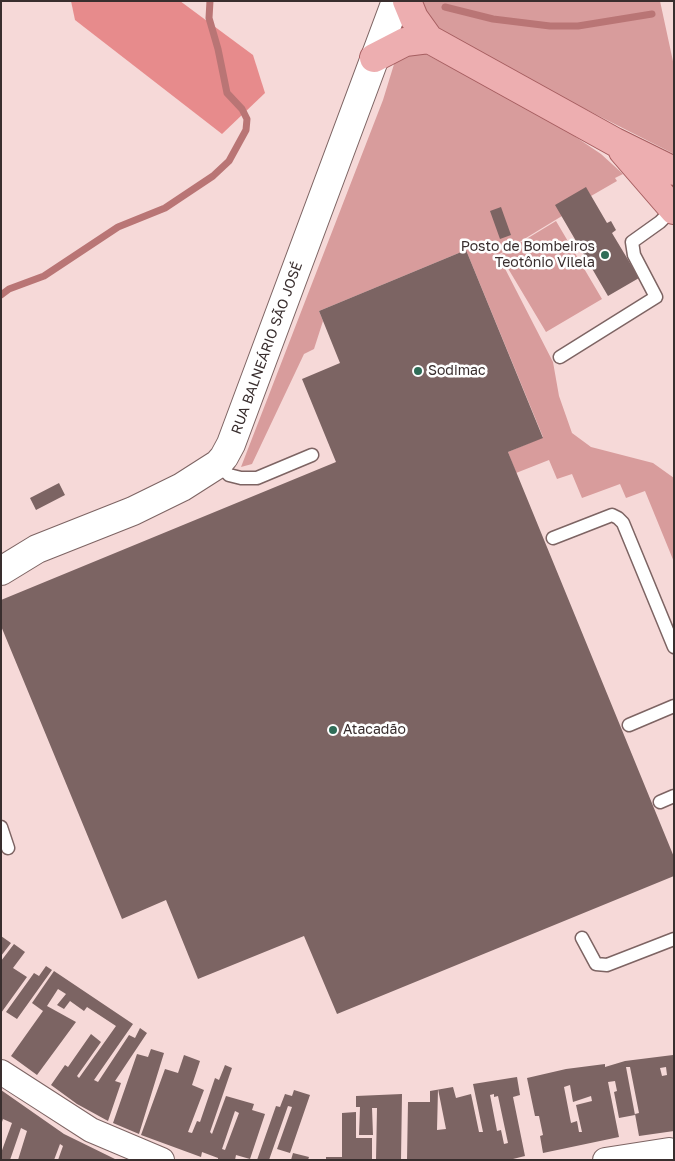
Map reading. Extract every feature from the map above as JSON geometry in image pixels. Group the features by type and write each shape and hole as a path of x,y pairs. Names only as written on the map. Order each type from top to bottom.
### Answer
{"main road":[{"path":"406,1 414,18 429,39 615,142 674,171"},
{"path":"374,58 405,42 429,39"},
{"path":"615,142 674,209"}],"street":[{"name":"RUA BALNEÁRIO SÃO JOSÉ","path":"1,571 37,549 134,511 174,491 218,464 231,444 396,1"},
{"path":"1,1072 91,1130 147,1157"},
{"path":"604,1160 669,1150 674,1152"}],"lane":[{"path":"560,357 656,297 634,255 632,242 660,222 674,209"},
{"path":"218,464 229,475 241,478 257,478 312,455"},
{"path":"553,538 612,515 618,518 622,522 674,647"},
{"path":"629,725 674,706"},
{"path":"660,802 674,796"},
{"path":"1,827 8,848"},
{"path":"582,938 596,964 607,965 674,939"}],"shaded area":[{"path":"71,1 180,1 253,55 265,93 222,134 75,20"},
{"path":"423,1 660,1 674,66 674,154 520,76 436,27 426,12"},
{"path":"420,51 552,121 601,154 623,174 615,178 617,181 591,196 586,188 562,216 498,255 553,362 559,396 572,433 591,447 653,463 674,478 674,562 645,491 626,498 620,484 582,498 572,474 557,479 549,460 516,473 508,452 543,437 466,250 319,311 323,321 314,349 304,354 252,464 241,467 383,100 395,61"},
{"path":"556,221 602,299 546,332 500,255"}],"building":[{"name":"Posto de Bombeiros Teotônio Vilela","path":"586,187 607,223 611,221 616,230 612,233 639,278 608,296 555,205"},
{"path":"501,207 511,235 500,239 490,211"},
{"name":"Atacadão","path":"466,250 543,438 508,452 674,857 674,876 337,1014 304,936 198,979 166,900 122,919 1,626 1,600 336,462 302,379 340,363 319,311"},
{"path":"59,483 65,495 36,510 30,498"},
{"path":"1,936 11,943 1,956"},
{"path":"14,944 25,952 13,968 27,977 1,1013 1,961"},
{"path":"46,966 52,970 17,1019 6,1012 34,973 39,976"},
{"path":"54,971 133,1024 94,1080 98,1082 129,1035 135,1038 140,1028 147,1033 115,1081 121,1083 108,1121 77,1104 51,1085 65,1065 68,1067 91,1034 101,1042 77,1076 79,1078 116,1026 87,1007 84,1011 70,1001 64,1009 57,1005 66,994 58,989 47,1006 76,1022 37,1075 11,1056 43,1011 32,1003"},
{"path":"151,1049 164,1053 139,1134 113,1123 137,1054 148,1057"},
{"path":"184,1055 200,1061 192,1085 204,1090 188,1132 192,1133 197,1121 200,1122 215,1078 219,1080 225,1065 232,1068 210,1132 212,1134 226,1096 254,1104 252,1110 265,1114 250,1159 236,1155 235,1160 218,1160 218,1158 202,1152 201,1157 141,1135 165,1069 178,1073","holes":["235,1111 239,1113 225,1150 222,1149"]},
{"path":"673,1055 674,1131 639,1136 635,1114 639,1113 630,1067 626,1067 635,1115 619,1118 614,1092 617,1091 615,1081 608,1082 619,1137 543,1153 540,1136 543,1135 539,1116 535,1116 527,1078 566,1069 605,1064 605,1067 625,1061","holes":["666,1067 667,1075 662,1076 660,1068","570,1085 573,1102 591,1096 592,1101 576,1105 582,1132 579,1132 577,1121 571,1123 564,1087"]},
{"path":"517,1077 520,1095 513,1097 525,1156 509,1160 407,1160 408,1102 430,1102 430,1091 453,1087 456,1098 471,1094 479,1132 483,1132 473,1084","holes":["438,1090 446,1129 437,1130","494,1094 494,1097 498,1096 508,1143 504,1144 501,1130 497,1131 490,1095"]},
{"path":"1,1090 64,1134 117,1160 58,1160 63,1146 60,1144 54,1160 18,1160 27,1131 21,1128 10,1160 1,1160 1,1153 12,1123 3,1119 1,1125"},
{"path":"294,1090 310,1095 290,1153 277,1149 292,1107 288,1106 269,1160 257,1160 276,1106 280,1107 285,1094 292,1096"},
{"path":"402,1094 401,1160 376,1160 377,1108 372,1108 373,1135 359,1135 360,1107 356,1107 356,1096"},
{"path":"356,1112 356,1138 372,1138 372,1160 326,1160 326,1157 342,1157 342,1113"},
{"path":"293,1153 309,1157 308,1160 291,1160"}],"waterway":[{"path":"1,295 9,289 44,276 118,227 165,208 213,176 229,161 246,130 247,119 242,109 227,93 218,49 209,18 210,1"},
{"path":"445,7 493,19 550,26 578,26 652,14"}],"place":[{"name":"Posto de Bombeiros Teotônio Vilela","path":"605,255"},
{"name":"Sodimac","path":"418,371"},
{"name":"Atacadão","path":"333,730"}]}
